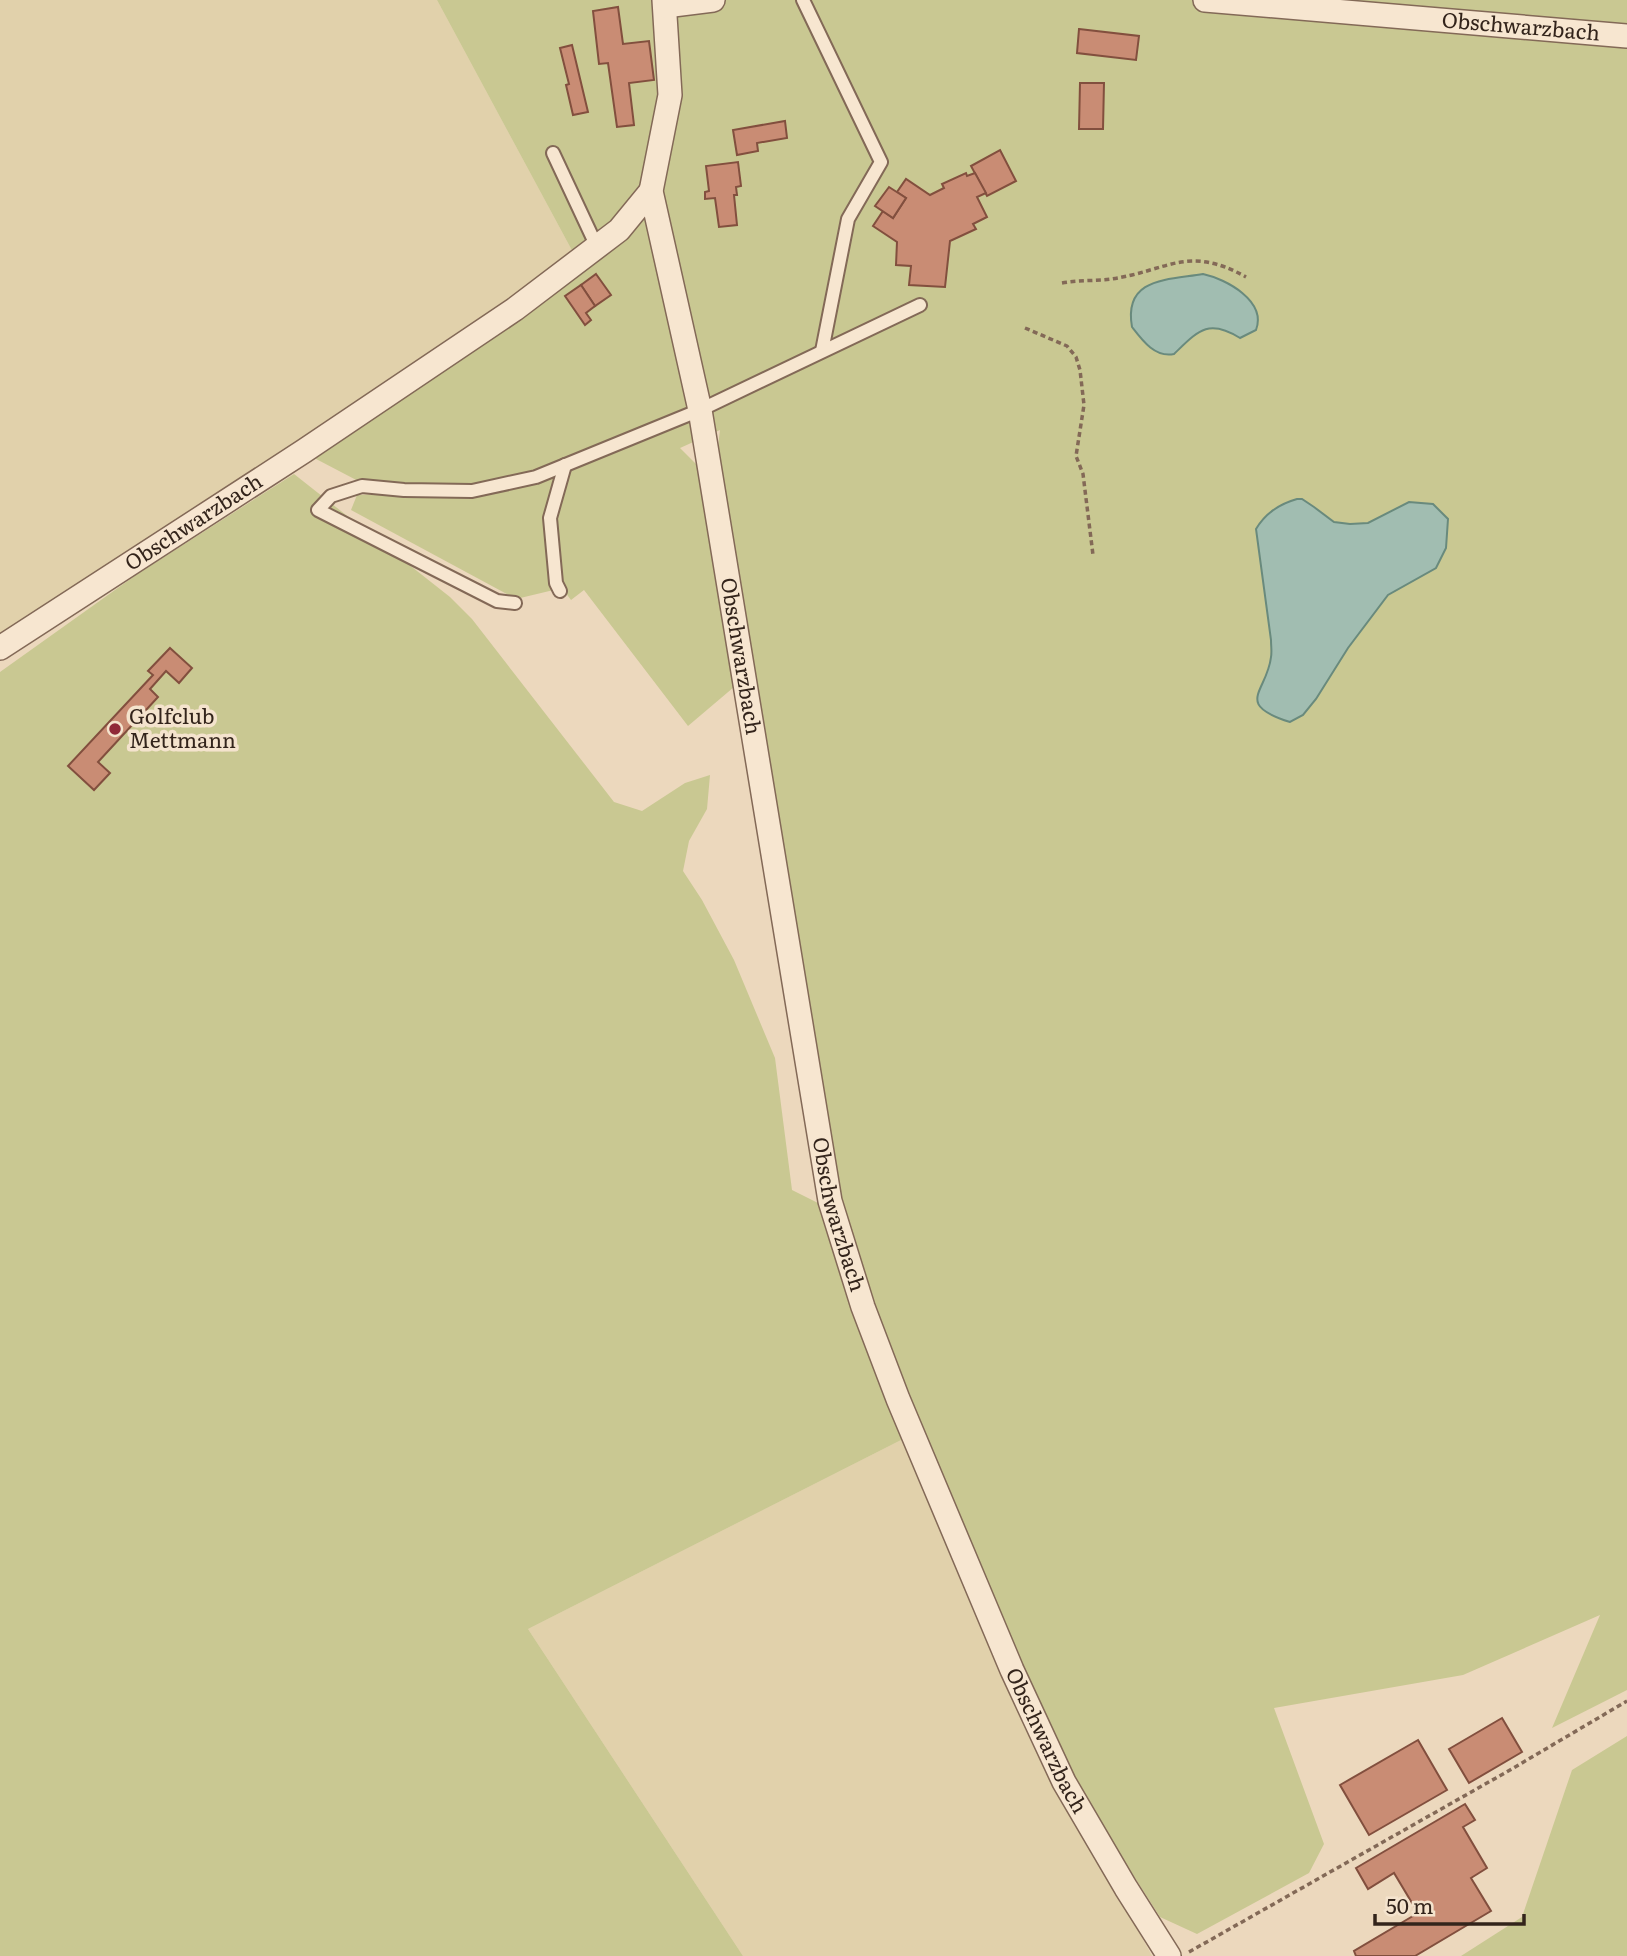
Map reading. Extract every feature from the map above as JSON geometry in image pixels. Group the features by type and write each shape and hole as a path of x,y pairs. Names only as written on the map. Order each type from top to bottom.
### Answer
{"street":[{"name":"Obschwarzbach","path":"713,0 664,3 670,95 651,191 700,410 830,1201 863,1307 898,1399 1012,1670 1064,1782 1169,1956"},
{"name":"Obschwarzbach","path":"1205,0 1627,36"},
{"name":"Obschwarzbach","path":"0,649 304,451 515,309 619,230 651,191"}],"lane":[{"path":"803,0 881,162 848,219 822,351"},
{"path":"552,153 597,247"},
{"path":"515,603 496,601 318,510 331,496 362,486 472,491 536,477 700,410 920,305"},
{"path":"560,590 556,583 550,518 565,465"}],"path":[{"path":"1062,283 1111,279 1169,264 1203,260 1220,264 1246,277"},
{"path":"1026,328 1067,346 1076,357 1080,370 1084,405 1076,456 1083,474 1093,555"},
{"path":"1181,1956 1510,1770 1627,1700"}],"shaded area":[{"path":"0,0 437,0 575,256 297,449 0,633"},
{"path":"437,0 1627,0 1627,1690 1552,1728 1600,1615 1463,1675 1274,1708 1324,1844 1309,1873 1197,1934 1160,1917 1069,1775 904,1400 841,1198 716,463 720,430 680,448 700,468 734,687 688,726 584,590 571,600 562,588 516,599 351,510 357,495 383,494 297,449 575,256"},
{"path":"1203,274 1233,286 1250,301 1258,319 1256,330 1240,338 1211,328 1197,334 1174,354 1155,351 1132,327 1131,311 1135,298 1151,284"},
{"path":"294,474 450,597 472,619 614,802 642,811 685,783 710,775 707,809 689,841 683,871 734,960 775,1058 792,1190 820,1204 907,1437 528,1629 743,1956 0,1956 0,672 136,575"},
{"path":"1302,499 1334,522 1368,523 1409,502 1433,504 1448,519 1446,548 1436,568 1388,595 1348,648 1316,699 1303,715 1290,722 1262,709 1258,703 1271,657 1271,640 1256,529 1273,510"},
{"path":"907,1437 1016,1705 1152,1956 743,1956 528,1629"},
{"path":"1627,1736 1627,1956 1461,1956 1522,1917 1572,1770"}],"building":[{"path":"618,7 623,44 649,41 654,80 629,83 634,125 617,127 608,63 599,64 593,11"},
{"path":"1079,29 1139,36 1136,60 1077,53"},
{"path":"572,45 588,112 573,115 560,48"},
{"path":"1080,83 1104,83 1103,129 1079,129"},
{"path":"785,121 787,138 757,143 758,151 737,155 733,130"},
{"path":"1000,150 1016,181 987,196 971,166"},
{"path":"738,162 741,186 736,187 737,195 734,195 737,225 719,227 715,198 705,199 705,192 709,191 706,166"},
{"path":"966,173 967,176 975,173 986,193 977,197 987,217 973,224 976,229 950,241 945,287 909,285 911,266 896,265 897,242 873,226 883,211 893,218 906,198 897,192 906,179 930,195 944,188 942,184"},
{"path":"889,187 906,198 893,218 875,206"},
{"path":"596,274 611,295 595,306 581,285"},
{"path":"581,285 595,306 586,313 591,320 585,325 565,296"},
{"name":"Golfclub Mettmann","path":"170,648 192,668 179,683 166,671 150,689 158,697 98,762 110,773 94,790 68,766 153,675 148,671"},
{"path":"1502,1718 1522,1752 1469,1783 1449,1749"},
{"path":"1418,1740 1447,1790 1369,1835 1340,1785"},
{"path":"1465,1804 1475,1820 1463,1827 1487,1868 1471,1878 1491,1911 1415,1956 1356,1956 1354,1951 1418,1913 1394,1873 1368,1889 1356,1868"}],"place":[{"name":"Golfclub Mettmann","path":"115,729"}]}
